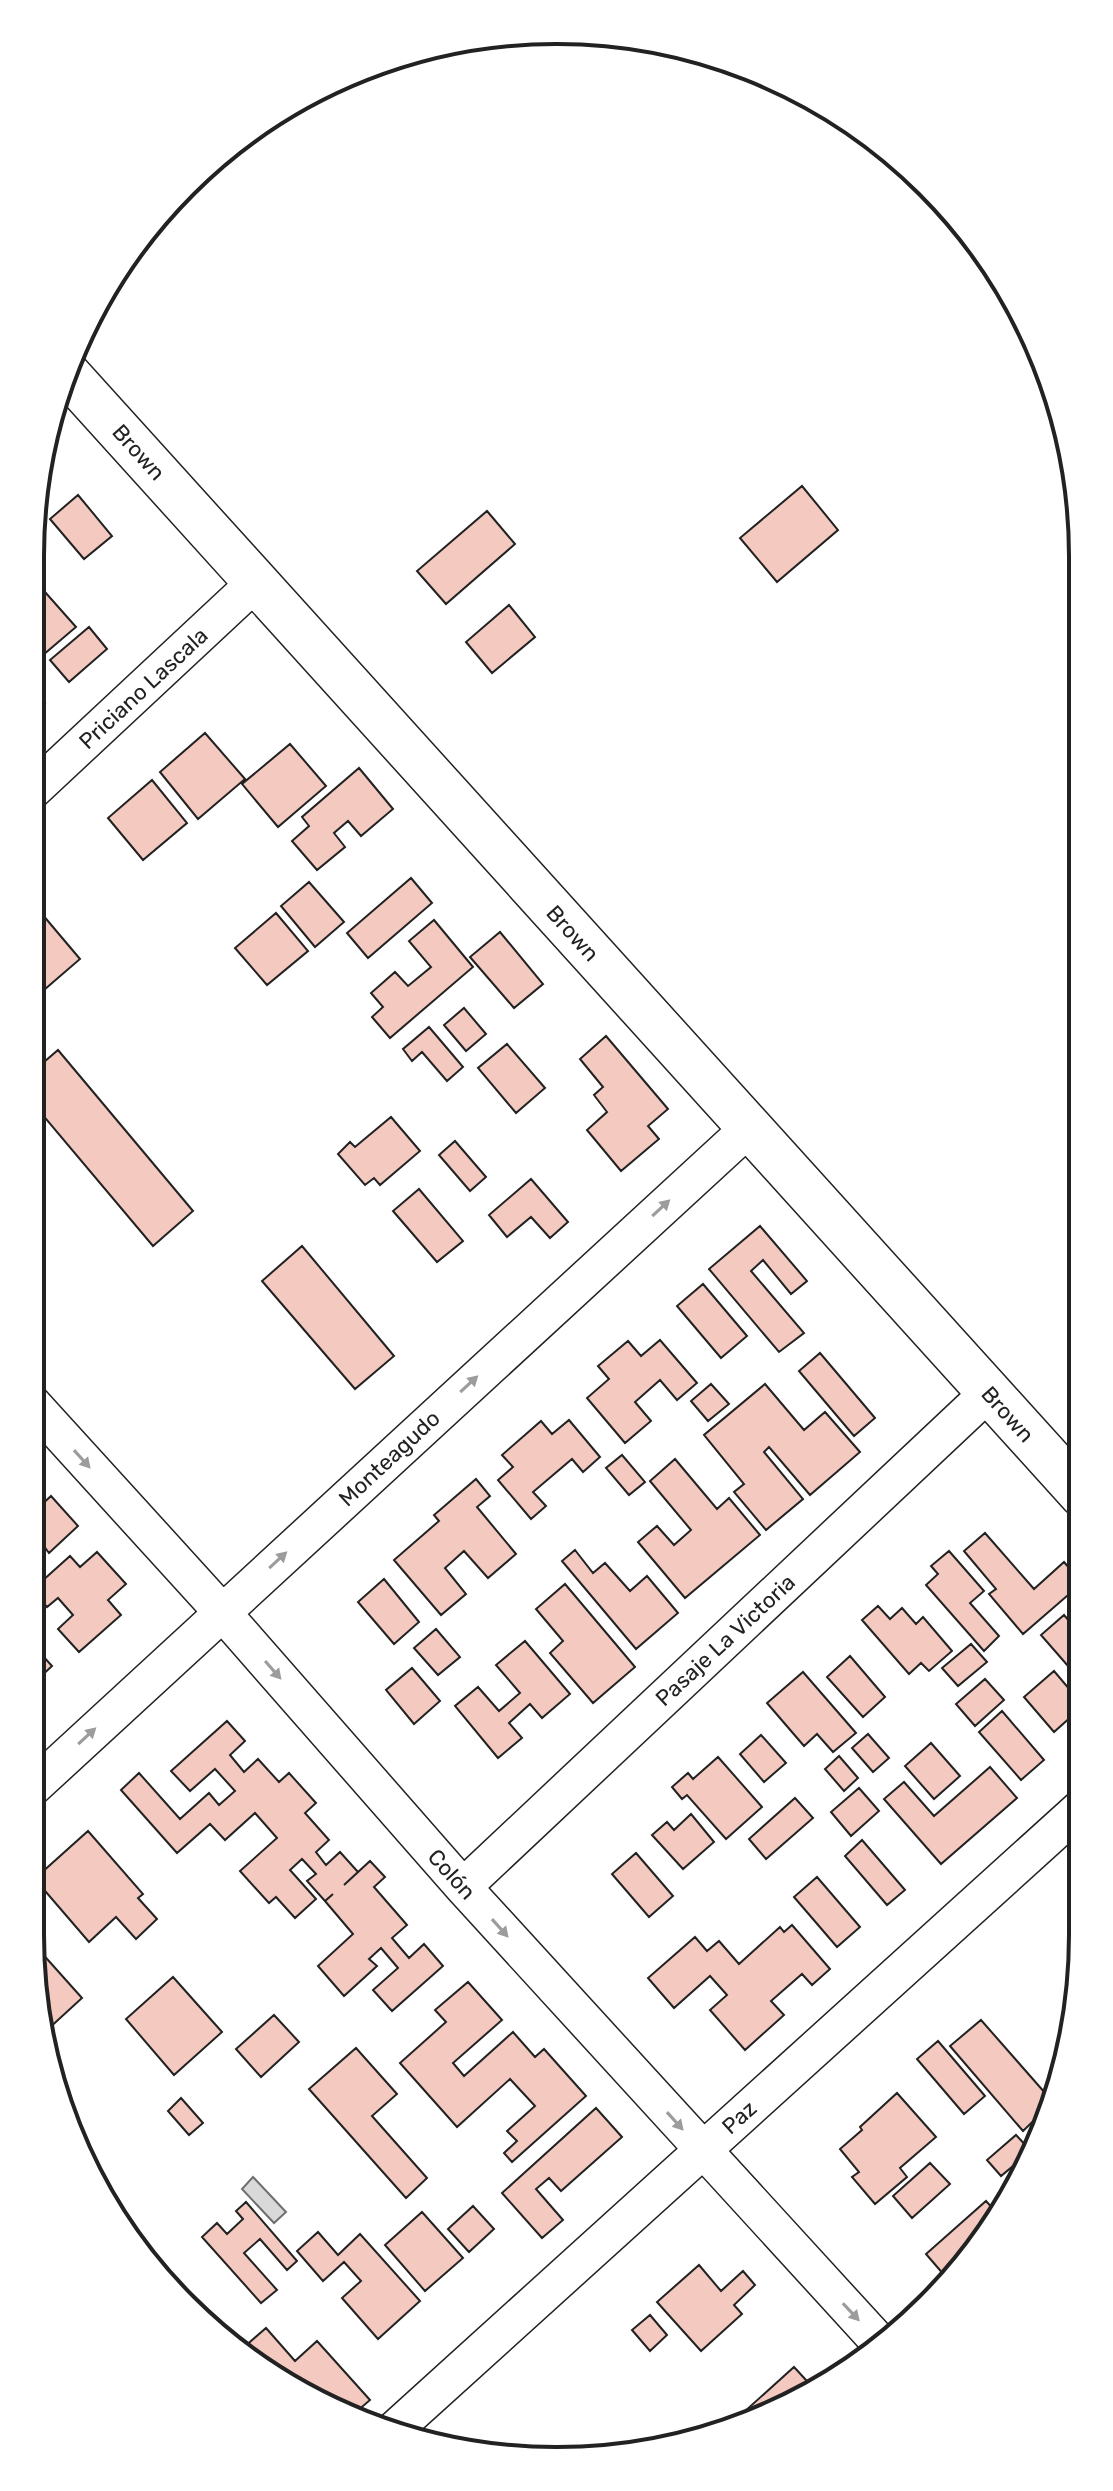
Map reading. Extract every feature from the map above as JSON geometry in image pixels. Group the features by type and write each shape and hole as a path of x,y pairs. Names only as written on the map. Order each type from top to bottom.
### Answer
{"street":[{"name":"Brown","path":"75,382 1069,1481"},
{"name":"Priciano Lascala","path":"44,780 256,582"},
{"name":"Monteagudo","path":"44,1777 749,1128"},
{"name":"Pasaje La Victoria","path":"463,1887 988,1393"},
{"name":"Colón","path":"44,1416 221,1611 463,1887 874,2336"},
{"name":"Paz","path":"402,2423 1069,1819"}],"shaded area":[{"path":"253,2177 286,2212 274,2223 242,2189"}],"building":[{"path":"802,486 838,530 777,582 740,538"},
{"path":"78,495 112,536 84,559 50,519"},
{"path":"487,511 515,544 446,604 417,571"},
{"path":"44,593 76,627 44,654"},
{"path":"509,605 535,637 492,673 466,642"},
{"path":"89,627 107,649 69,682 50,660"},
{"path":"205,733 245,779 198,819 160,772"},
{"path":"290,744 326,786 278,827 242,784"},
{"path":"359,768 393,809 361,836 348,821 334,833 345,847 317,870 292,841 309,826 302,817"},
{"path":"152,780 187,823 143,860 108,818"},
{"path":"411,878 432,903 368,958 347,933"},
{"path":"309,882 344,922 315,947 281,906"},
{"path":"276,913 308,951 267,985 235,948"},
{"path":"44,916 80,959 44,990"},
{"path":"434,920 473,967 390,1038 372,1017 383,1007 371,993 395,972 408,986 431,967 409,941"},
{"path":"500,932 543,984 514,1008 470,957"},
{"path":"464,1008 486,1034 466,1051 444,1025"},
{"path":"429,1027 463,1067 447,1081 422,1052 412,1061 403,1049"},
{"path":"606,1036 668,1109 648,1126 659,1139 621,1171 587,1130 607,1112 594,1095 603,1087 580,1059"},
{"path":"507,1044 545,1088 516,1113 478,1068"},
{"path":"58,1050 193,1211 153,1246 44,1117 44,1062"},
{"path":"391,1117 420,1151 380,1185 374,1178 365,1185 338,1154 350,1142 355,1147"},
{"path":"455,1141 486,1177 470,1191 439,1155"},
{"path":"531,1179 568,1222 550,1238 531,1217 507,1237 489,1215"},
{"path":"419,1189 463,1241 437,1262 393,1211"},
{"path":"760,1226 807,1281 791,1294 763,1260 751,1271 804,1333 779,1352 709,1269"},
{"path":"302,1246 394,1356 355,1389 262,1281"},
{"path":"703,1284 747,1336 721,1358 677,1306"},
{"path":"660,1340 697,1383 677,1400 660,1380 635,1402 651,1421 625,1443 587,1398 609,1379 598,1366 628,1341 641,1356"},
{"path":"820,1353 875,1418 854,1436 799,1371"},
{"path":"711,1384 729,1404 708,1421 691,1401"},
{"path":"765,1384 804,1430 825,1412 860,1452 810,1495 769,1447 764,1452 803,1499 766,1530 734,1492 744,1484 704,1435"},
{"path":"569,1420 600,1457 583,1472 572,1459 533,1492 546,1506 531,1519 498,1480 513,1467 502,1455 541,1421 552,1434"},
{"path":"622,1455 645,1482 629,1495 606,1468"},
{"path":"675,1459 717,1509 729,1498 760,1535 685,1598 638,1542 657,1526 674,1545 691,1530 650,1481"},
{"path":"476,1479 490,1496 477,1507 516,1554 488,1578 464,1551 445,1568 466,1594 441,1615 394,1560 439,1521 434,1515"},
{"path":"51,1496 78,1526 49,1553 46,1549 44,1551 44,1502"},
{"path":"985,1533 1034,1589 1064,1562 1069,1568 1069,1594 1023,1634 989,1594 996,1589 964,1551"},
{"path":"575,1550 593,1573 605,1563 630,1591 647,1576 678,1613 636,1649 562,1561"},
{"path":"949,1551 984,1591 970,1603 999,1636 984,1651 926,1585 938,1574 931,1566"},
{"path":"97,1552 126,1584 108,1600 121,1615 79,1652 58,1629 73,1615 58,1598 47,1607 44,1604 44,1579 70,1556 80,1567"},
{"path":"384,1579 419,1622 394,1644 358,1602"},
{"path":"565,1584 635,1667 593,1703 550,1653 563,1641 536,1609"},
{"path":"878,1606 890,1619 902,1608 916,1624 923,1617 952,1651 929,1671 921,1663 909,1674 862,1620"},
{"path":"1064,1615 1069,1621 1069,1667 1041,1635"},
{"path":"436,1629 460,1657 438,1675 414,1648"},
{"path":"525,1641 570,1694 542,1718 530,1704 509,1723 522,1738 498,1758 455,1706 478,1687 499,1711 520,1693 496,1665"},
{"path":"971,1644 987,1662 958,1686 942,1668"},
{"path":"850,1656 885,1697 863,1717 827,1677"},
{"path":"44,1657 52,1666 44,1674"},
{"path":"412,1668 440,1701 414,1724 386,1690"},
{"path":"1054,1671 1069,1689 1069,1719 1054,1732 1024,1697"},
{"path":"803,1672 856,1733 833,1752 817,1734 804,1746 767,1703"},
{"path":"985,1679 1004,1700 975,1726 956,1704"},
{"path":"1002,1711 1044,1760 1021,1780 979,1732"},
{"path":"227,1721 245,1741 230,1755 244,1772 258,1759 279,1782 289,1773 316,1803 305,1813 329,1840 316,1852 326,1865 340,1852 358,1872 344,1885 370,1861 385,1877 374,1887 407,1925 392,1938 409,1958 424,1944 443,1966 392,2011 373,1990 398,1968 381,1948 369,1959 377,1966 344,1996 318,1966 353,1934 307,1881 316,1874 302,1859 290,1870 316,1899 295,1918 276,1897 269,1903 240,1871 277,1838 255,1813 225,1840 210,1824 177,1853 121,1790 139,1773 180,1819 209,1793 219,1805 235,1791 215,1769 190,1791 171,1771"},
{"path":"868,1734 889,1758 873,1772 852,1748"},
{"path":"761,1735 786,1763 764,1782 740,1754"},
{"path":"931,1743 960,1776 934,1799 905,1766"},
{"path":"839,1756 858,1778 844,1791 825,1769"},
{"path":"718,1757 762,1807 726,1839 687,1795 682,1799 672,1787 688,1773 693,1779"},
{"path":"990,1767 1017,1798 941,1864 884,1799 904,1782 934,1816"},
{"path":"859,1788 879,1811 851,1836 831,1812"},
{"path":"795,1798 813,1818 766,1859 749,1839"},
{"path":"691,1814 714,1842 683,1869 652,1835 667,1822 674,1830"},
{"path":"88,1831 143,1894 138,1898 157,1919 136,1939 116,1917 89,1942 46,1892 44,1894 44,1870"},
{"path":"862,1840 905,1890 887,1905 845,1856"},
{"path":"636,1853 673,1896 649,1917 612,1874"},
{"path":"817,1877 860,1927 837,1947 794,1897"},
{"path":"792,1925 830,1969 812,1985 802,1974 771,2001 784,2015 745,2050 710,2010 727,1995 710,1976 674,2008 648,1978 695,1937 707,1951 719,1941 739,1964 780,1927 784,1932"},
{"path":"45,1956 82,1998 52,2025"},
{"path":"173,1977 222,2032 174,2075 126,2019"},
{"path":"468,1982 502,2020 453,2063 464,2076 513,2032 535,2057 544,2049 586,2096 512,2162 504,2153 517,2141 507,2131 535,2106 510,2079 457,2127 400,2063 446,2022 435,2010"},
{"path":"274,2015 299,2042 261,2077 236,2049"},
{"path":"981,2020 1044,2092 1034,2120 1023,2131 950,2046"},
{"path":"938,2041 985,2096 964,2114 917,2059"},
{"path":"356,2048 397,2094 372,2116 427,2178 406,2198 309,2089"},
{"path":"897,2093 936,2137 900,2168 907,2177 875,2204 852,2177 859,2172 840,2149"},
{"path":"181,2098 203,2123 189,2135 168,2111"},
{"path":"596,2108 622,2137 561,2191 549,2178 536,2189 563,2220 542,2238 502,2193"},
{"path":"1016,2135 1024,2144 1014,2166 1001,2176 987,2160"},
{"path":"930,2163 950,2184 912,2218 893,2196"},
{"path":"986,2201 991,2206 942,2272 926,2254"},
{"path":"246,2202 297,2261 287,2270 260,2239 244,2253 277,2290 261,2303 202,2237 217,2223 227,2234 243,2219 236,2211"},
{"path":"473,2206 494,2229 469,2252 448,2229"},
{"path":"422,2212 463,2258 425,2291 385,2245"},
{"path":"318,2232 338,2255 360,2234 420,2301 378,2339 342,2298 361,2281 344,2262 323,2281 297,2251"},
{"path":"699,2265 721,2291 743,2271 755,2285 734,2305 742,2314 701,2351 657,2302"},
{"path":"650,2315 667,2335 650,2351 632,2330"},
{"path":"266,2328 295,2361 317,2341 370,2400 360,2408 300,2378 248,2343"},
{"path":"794,2367 807,2381 783,2394 745,2411"}]}
